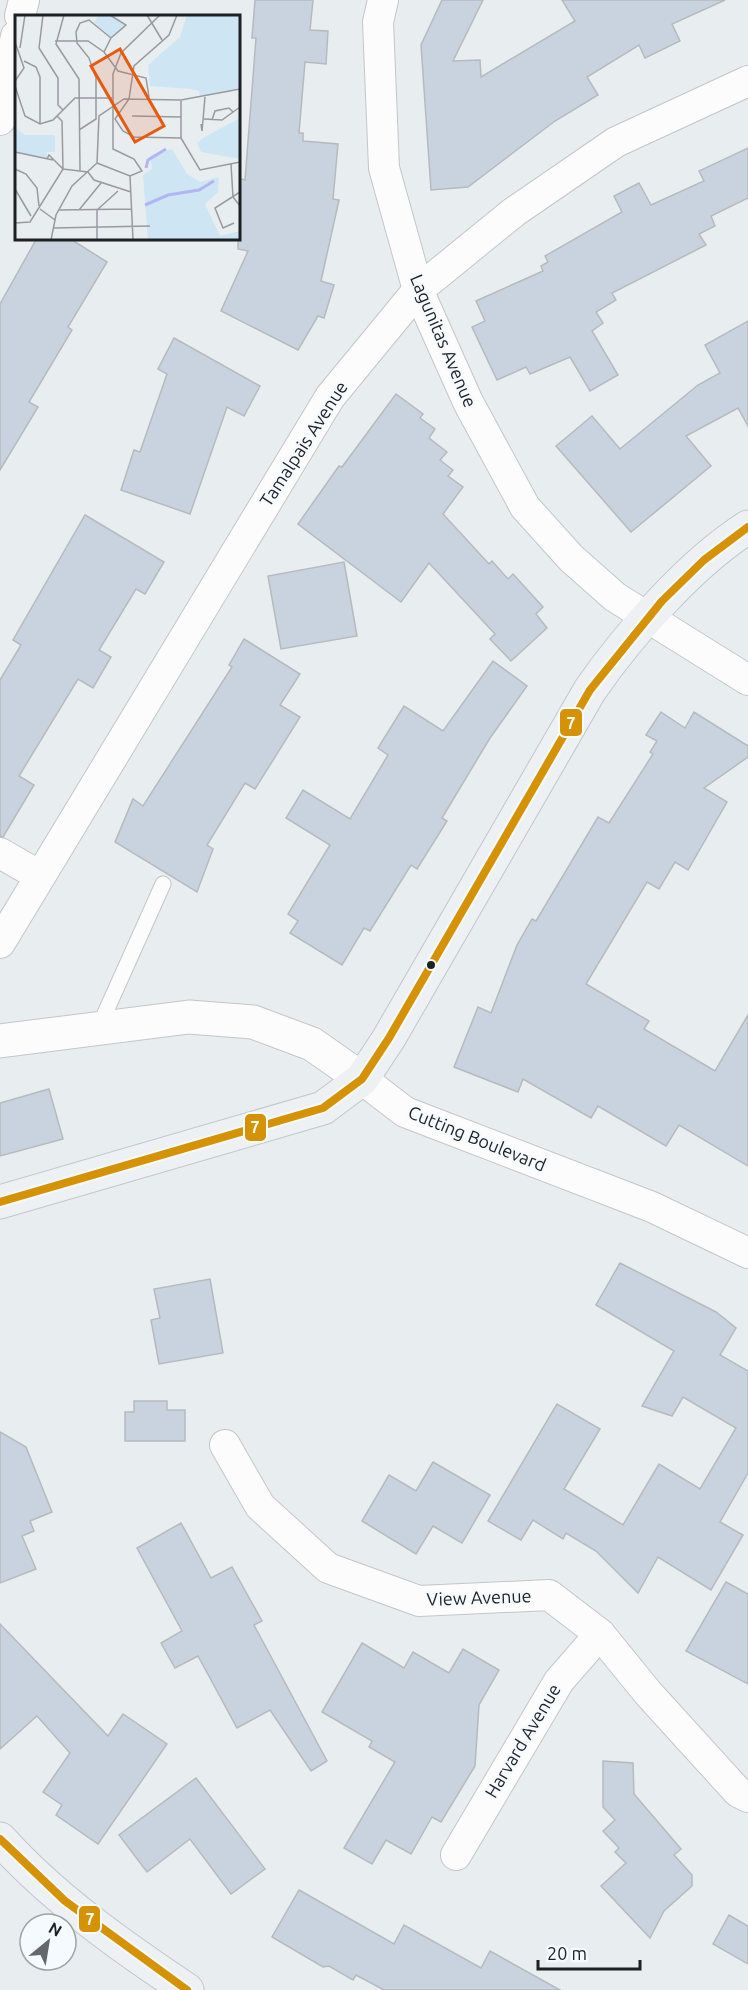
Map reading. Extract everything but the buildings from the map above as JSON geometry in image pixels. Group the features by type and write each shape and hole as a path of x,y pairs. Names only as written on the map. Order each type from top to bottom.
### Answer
{"main road":[{"path":"0,1202 323,1108 362,1079 435,962 590,690 616,653 693,572 748,527"},
{"path":"0,1839 26,1868 136,1956 187,1990"}],"street":[{"path":"20,15 24,0"},
{"name":"Lagunitas Avenue","path":"383,0 378,22 384,168 418,290 468,402 525,507 571,558 615,597 748,680"},
{"path":"0,120 15,41"},
{"name":"Tamalpais Avenue","path":"0,943 330,397 418,290 514,212 616,142 748,81"},
{"path":"0,853 40,876"},
{"name":"Cutting Boulevard","path":"0,1041 189,1017 253,1022 312,1044 405,1112 652,1207 748,1253"},
{"name":"View Avenue","path":"225,1445 260,1506 328,1568 419,1601 549,1595 600,1634 663,1709 738,1792 748,1797"},
{"name":"Harvard Avenue","path":"456,1855 559,1681 600,1634"}],"lane":[{"path":"98,1029 164,884"}],"transit line":[{"name":"7","path":"0,1202 323,1108 362,1079 389,1038 590,690 662,601 704,560 748,527"},
{"name":"7","path":"0,1839 65,1901 187,1990"}]}
